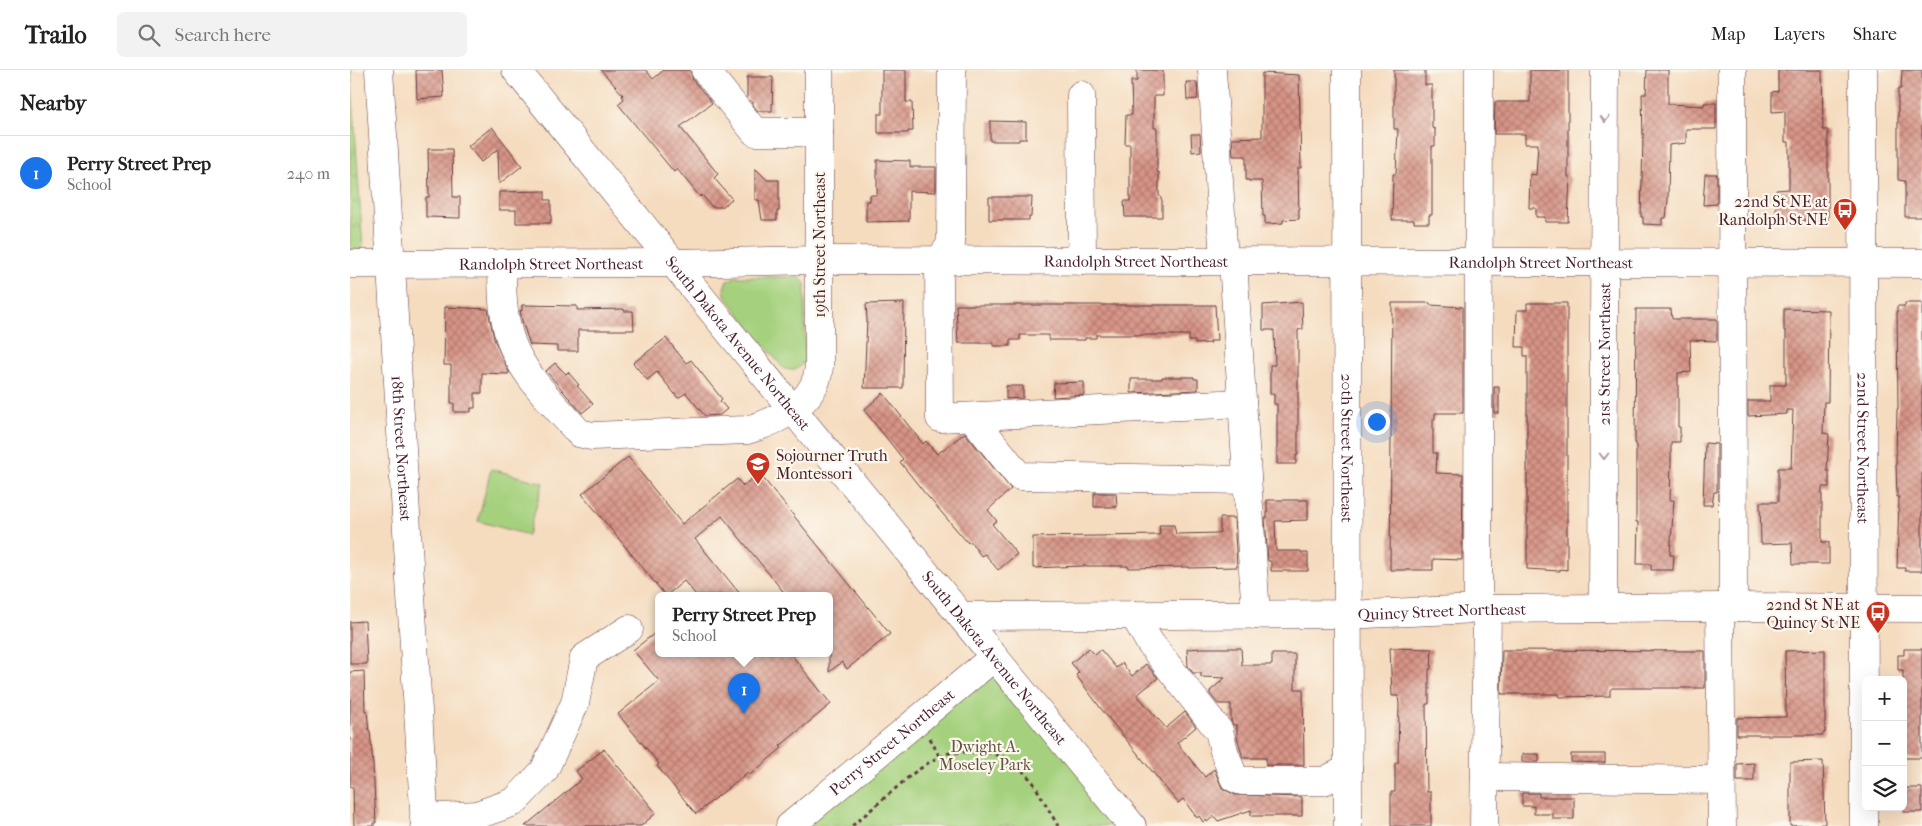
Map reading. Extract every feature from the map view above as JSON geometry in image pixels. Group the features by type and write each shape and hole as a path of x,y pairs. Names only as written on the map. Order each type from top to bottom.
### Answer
{"street":[{"name":"18th Street Northeast","path":"379,70 425,822"},
{"name":"South Dakota Avenue Northeast","path":"516,70 1132,826"},
{"path":"705,70 755,132 819,132"},
{"name":"19th Street Northeast","path":"502,263 505,316 511,343 523,367 580,433 592,436 747,430 764,425 792,409 805,400 812,392 818,376 819,70"},
{"path":"952,70 951,244 939,261 940,418 1242,404"},
{"path":"1212,70 1242,404 1256,615"},
{"name":"20th Street Northeast","path":"1347,70 1348,826"},
{"path":"1479,70 1484,826"},
{"name":"21st Street Northeast","path":"1603,608 1605,70"},
{"path":"1722,826 1721,780 1733,262 1732,70"},
{"name":"22nd Street Northeast","path":"1863,70 1864,826"},
{"path":"1081,95 1082,261"},
{"name":"Randolph Street Northeast","path":"350,264 673,263 819,260 1922,263"},
{"path":"972,417 1019,476 1247,480"},
{"name":"Quincy Street Northeast","path":"961,616 1348,614 1482,609 1922,608"},
{"path":"1134,615 1150,643 1219,731 1234,778 1241,781 1324,781 1348,769"},
{"path":"425,822 477,815 514,802 544,771 575,703 584,658 629,629"},
{"name":"Perry Street Northeast","path":"790,826 994,657"},
{"path":"1485,777 1721,780"}],"path":[{"path":"852,826 911,775 931,761 949,753 967,752 986,752 1004,756 1020,768 1033,782 1058,826"}],"green space":[{"path":"351,70 363,249 350,249"},
{"path":"735,277 798,277 803,281 805,284 805,357 800,367 794,370 783,368 726,297 724,289 726,282"},
{"path":"491,469 543,483 528,535 478,521"},
{"name":"Dwight A. Moseley Park","path":"994,657 1133,826 789,826"}],"building":[{"path":"416,70 442,70 444,97 417,99"},
{"path":"601,70 646,70 653,79 664,70 690,70 693,80 712,103 680,127 718,174 714,178 732,199 722,207 712,207 702,195 700,197 677,169 674,172 618,104 624,99 623,95"},
{"path":"882,70 906,70 906,102 912,102 913,131 908,131 908,133 878,133 878,114 882,114"},
{"path":"1137,70 1163,70 1163,96 1154,96 1154,128 1157,128 1157,172 1159,172 1159,195 1162,200 1162,217 1125,217 1124,201 1130,201 1130,144 1125,144 1126,115 1132,115 1131,81 1137,81"},
{"path":"1394,70 1425,70 1425,85 1432,85 1432,128 1435,129 1435,146 1432,146 1432,215 1429,215 1429,223 1414,223 1414,220 1392,220 1393,174 1396,174 1398,129 1394,129"},
{"path":"1530,70 1568,70 1568,177 1570,177 1568,222 1545,222 1545,217 1536,217 1536,208 1529,208 1530,174 1536,175 1538,144 1525,144 1525,134 1494,134 1495,102 1530,102"},
{"path":"1647,70 1668,70 1668,104 1704,106 1704,103 1716,103 1716,129 1686,129 1686,143 1669,145 1668,200 1666,218 1662,218 1662,225 1643,224 1643,217 1641,217 1642,94 1646,94"},
{"path":"1778,70 1822,70 1823,130 1828,130 1828,220 1776,220 1776,190 1789,189 1789,142 1785,142 1785,111 1772,112 1772,92 1778,91"},
{"path":"1902,70 1922,70 1922,217 1905,217 1905,181 1898,180 1898,89 1901,89"},
{"path":"1262,73 1299,75 1301,168 1298,168 1299,219 1283,220 1283,223 1265,224 1262,181 1246,180 1246,156 1233,156 1232,138 1262,137"},
{"path":"747,77 773,77 772,111 758,111 753,102 747,98"},
{"path":"1186,82 1197,82 1198,99 1187,100"},
{"path":"990,121 1026,122 1026,139 1019,139 1019,141 990,141"},
{"path":"492,127 522,166 499,184 498,149 481,162 468,146"},
{"path":"1191,134 1200,134 1201,151 1192,152"},
{"path":"428,149 452,149 453,197 460,197 460,218 426,217 426,197 429,197"},
{"path":"877,160 910,161 910,167 936,167 936,192 909,191 909,221 866,222 866,201 870,201 870,195 877,195"},
{"path":"755,168 767,180 779,180 779,211 777,211 777,220 762,220 759,200 755,200"},
{"path":"1705,174 1717,174 1717,204 1703,205"},
{"path":"545,191 545,200 551,200 551,223 516,223 516,210 499,210 499,192"},
{"path":"989,197 1032,197 1031,217 1029,217 1029,220 989,220"},
{"path":"1302,302 1303,329 1298,330 1298,455 1296,455 1296,464 1277,464 1277,404 1274,404 1274,394 1270,394 1270,365 1275,365 1274,330 1263,330 1263,305"},
{"path":"904,303 903,388 864,388 866,304"},
{"path":"1392,303 1430,303 1430,305 1463,307 1463,413 1435,413 1435,419 1433,419 1433,453 1437,453 1436,473 1463,474 1462,560 1433,559 1433,570 1390,570"},
{"path":"1527,303 1567,303 1567,570 1560,569 1560,571 1527,569 1527,356 1524,356 1524,347 1516,347 1517,310 1527,310"},
{"path":"1905,303 1922,303 1922,571 1905,571 1905,568 1897,568 1899,497 1897,497 1896,464 1898,409 1897,306 1905,306"},
{"path":"522,305 577,306 577,310 624,309 624,311 633,311 634,330 578,330 578,351 557,351 557,346 530,345 522,321 520,310 522,311"},
{"path":"956,305 1215,305 1217,341 1195,344 1195,341 1189,341 1189,335 1096,335 1096,338 1085,338 1085,340 1049,340 1049,335 1020,335 1020,340 1010,340 1010,346 994,346 994,343 958,343"},
{"path":"445,307 488,309 494,339 509,372 508,374 482,373 482,393 475,393 475,408 471,408 471,412 454,412 454,403 451,403 451,365 444,365"},
{"path":"1636,309 1671,309 1672,319 1717,319 1717,341 1690,340 1691,372 1678,373 1678,427 1680,427 1680,442 1671,442 1670,500 1674,500 1670,555 1674,555 1673,570 1651,570 1651,564 1637,564 1638,522 1636,522 1635,443"},
{"path":"1784,309 1829,310 1828,402 1824,402 1823,433 1829,434 1827,471 1829,471 1829,487 1822,487 1822,542 1829,542 1829,564 1793,564 1792,543 1761,544 1760,502 1778,502 1778,468 1791,468 1793,410 1787,410 1787,414 1748,416 1748,401 1770,401 1770,385 1786,385"},
{"path":"666,338 686,363 691,360 722,399 720,401 727,409 720,415 705,416 686,393 678,398 657,372 647,380 633,363"},
{"path":"555,363 566,374 568,372 579,385 577,386 593,404 582,413 546,371"},
{"path":"1162,377 1194,377 1194,379 1198,379 1198,390 1131,393 1131,379 1162,379"},
{"path":"1084,382 1084,395 1053,397 1054,383"},
{"path":"1006,386 1023,386 1023,398 1006,399"},
{"path":"1494,387 1499,387 1499,413 1494,413"},
{"path":"883,393 923,444 926,441 937,454 965,433 1011,489 988,510 997,521 992,524 1017,554 998,570 985,554 981,556 970,541 968,543 923,491 900,462 903,459 864,410"},
{"path":"1705,443 1717,444 1717,492 1714,492 1712,505 1703,505"},
{"path":"628,457 682,524 737,479 743,486 759,473 890,634 847,669 842,662 829,672 829,657 833,657 833,592 784,592 722,516 695,539 739,592 693,592 684,581 671,592 663,592 582,494"},
{"path":"1094,493 1116,493 1117,507 1094,507"},
{"path":"1267,500 1308,500 1308,520 1275,521 1276,551 1301,551 1301,553 1308,553 1308,571 1271,571 1271,561 1268,561 1265,518 1267,518"},
{"path":"1220,518 1234,518 1237,567 1128,568 1128,566 1083,566 1033,568 1033,537 1158,535 1160,534 1159,525 1174,525 1176,534 1220,533"},
{"path":"365,621 367,664 350,664 350,622"},
{"path":"655,633 655,657 793,657 831,704 780,746 782,748 750,775 748,772 696,814 657,766 659,764 618,714 659,681 633,650"},
{"path":"1089,648 1095,655 1101,650 1116,668 1122,663 1132,676 1146,664 1158,678 1137,695 1166,728 1185,712 1196,727 1177,743 1205,777 1214,769 1222,788 1235,795 1302,797 1302,816 1251,816 1251,810 1218,821 1214,816 1207,822 1206,820 1203,822 1199,816 1197,818 1183,799 1178,803 1076,675 1079,672 1071,663"},
{"path":"1241,648 1242,665 1272,665 1272,654 1295,654 1295,689 1303,689 1304,765 1266,765 1266,758 1243,758 1237,737 1237,725 1233,725 1231,721 1231,704 1218,704 1210,694 1210,691 1225,678 1201,677 1201,673 1193,673 1188,666 1187,649"},
{"path":"1390,648 1432,649 1431,669 1429,669 1429,704 1426,704 1427,792 1431,792 1431,826 1391,826 1391,792 1395,792 1395,763 1398,763 1399,704 1398,696 1392,696"},
{"path":"1904,649 1922,649 1922,758 1907,758 1907,676 1903,676 1903,670 1898,670 1898,655 1904,655"},
{"path":"1502,650 1705,651 1705,688 1612,688 1610,696 1559,697 1559,694 1501,694"},
{"path":"1825,650 1825,733 1823,735 1737,735 1737,718 1786,717 1785,651"},
{"path":"364,671 365,711 367,711 370,731 376,823 374,823 374,826 354,826 353,787 350,787 350,672"},
{"path":"604,749 656,813 641,826 525,826 582,779 576,771"},
{"path":"1522,754 1539,754 1539,762 1522,762"},
{"path":"1571,754 1605,754 1605,763 1571,762"},
{"path":"1823,761 1825,824 1790,826 1790,762"},
{"path":"1754,763 1754,781 1737,781 1737,764"},
{"path":"1907,788 1922,788 1922,812 1903,812 1907,811"},
{"path":"1522,793 1539,793 1539,797 1574,797 1574,819 1553,819 1553,814 1534,814 1534,806 1522,806"}],"place":[{"name":"22nd St NE at Randolph St NE","path":"1845,231"},
{"name":"Sojourner Truth Montessori","path":"758,485"},
{"name":"22nd St NE at Quincy St NE","path":"1878,634"},
{"name":"Perry Street Prep","path":"744,714"}]}
